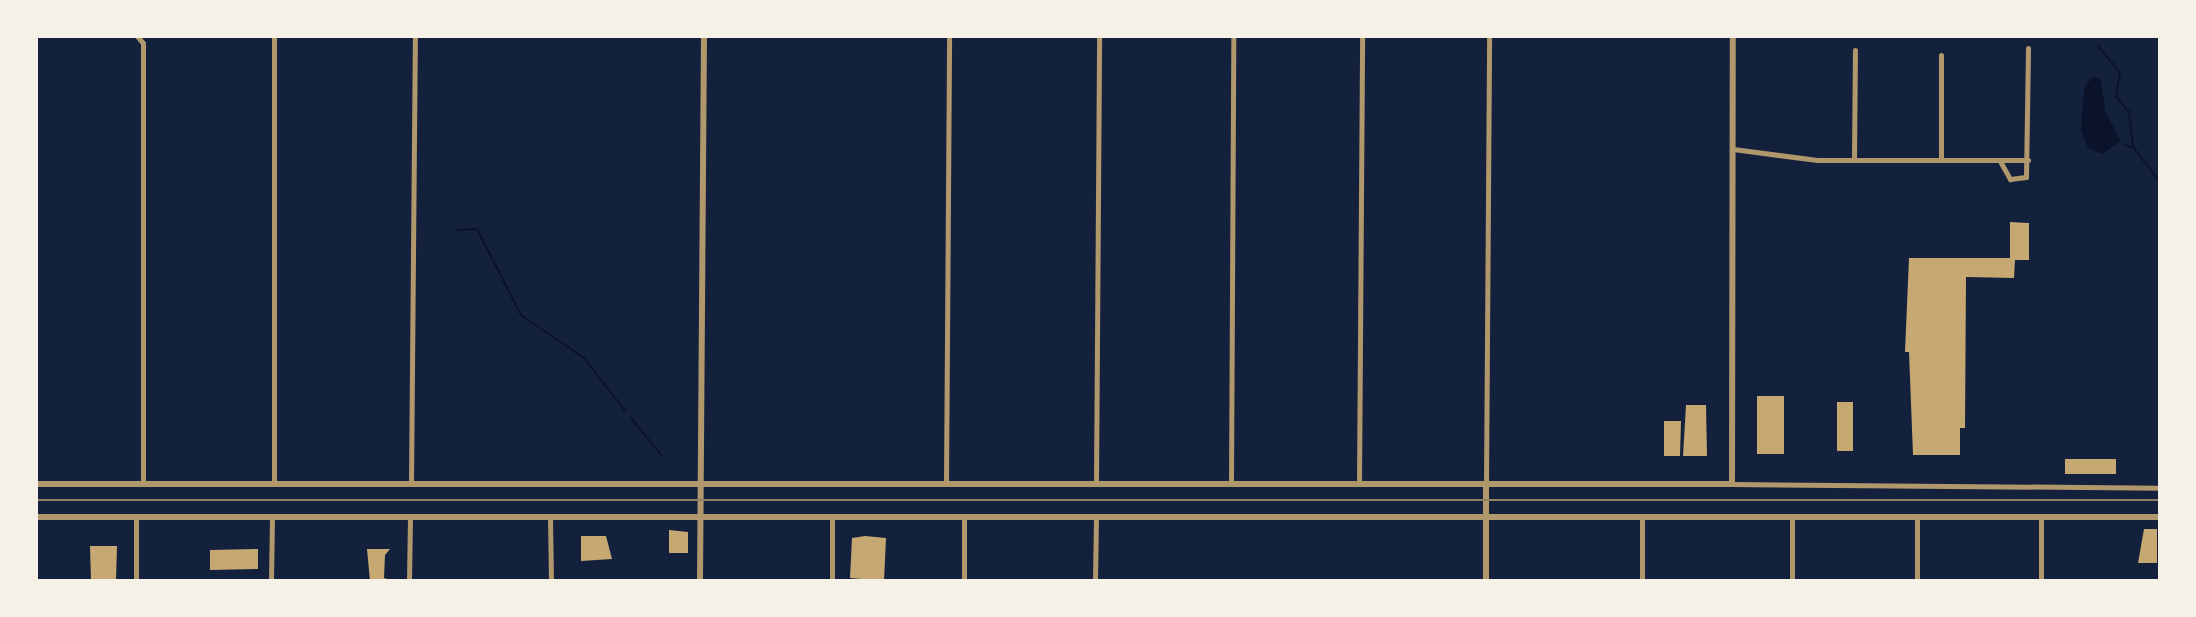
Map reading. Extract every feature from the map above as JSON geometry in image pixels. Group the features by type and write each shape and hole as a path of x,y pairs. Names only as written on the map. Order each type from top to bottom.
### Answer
{"street":[{"path":"274,36 274,483"},
{"path":"411,484 415,36"},
{"path":"700,581 704,36"},
{"path":"946,483 949,36"},
{"path":"1096,484 1099,36"},
{"path":"1231,484 1233,36"},
{"path":"1359,484 1362,36"},
{"path":"1486,581 1489,36"},
{"path":"1732,484 1733,36"},
{"path":"139,38 143,484"},
{"path":"2000,161 2016,182 2026,177 2028,48"},
{"path":"1854,160 1855,50"},
{"path":"1941,55 1941,160"},
{"path":"1733,149 1854,160 2028,160"},
{"path":"36,484 1732,484 2160,488"},
{"path":"832,516 832,581"},
{"path":"964,516 964,581"},
{"path":"1095,581 1096,516"},
{"path":"1642,516 1642,581"},
{"path":"1792,516 1792,581"},
{"path":"36,517 2160,517"},
{"path":"136,517 136,581"},
{"path":"271,581 272,517"},
{"path":"409,581 410,517"},
{"path":"550,517 551,581"},
{"path":"1917,517 1917,581"},
{"path":"2041,517 2041,581"}],"water":[{"path":"2093,76 2101,79 2105,111 2121,141 2102,154 2088,148 2081,129 2084,88"}],"building":[{"path":"2010,222 2029,223 2029,260 2015,260 2014,278 1966,277 1965,428 1960,428 1960,455 1913,455 1909,352 1905,352 1909,258 2010,258"},
{"path":"1757,396 1784,396 1784,454 1757,454"},
{"path":"1837,402 1853,402 1853,451 1837,451"},
{"path":"1686,405 1706,405 1707,456 1683,456"},
{"path":"1664,421 1681,421 1680,456 1664,456"},
{"path":"2065,459 2116,459 2116,474 2065,474"},
{"path":"2144,529 2157,529 2157,563 2138,563"},
{"path":"669,530 688,532 688,553 669,553"},
{"path":"581,536 606,536 612,559 581,561"},
{"path":"852,538 886,538 884,581 850,578"},
{"path":"90,546 117,546 116,581 91,581"},
{"path":"258,549 258,569 210,570 210,550"},
{"path":"367,549 390,549 385,555 384,578 394,581 370,581"}],"waterway":[{"path":"2098,46 2120,72 2116,96 2129,112 2133,147 2160,182"},
{"path":"2124,145 2133,147"},
{"path":"458,230 477,229 521,315 584,358 626,412"},
{"path":"631,418 662,456"}],"railway":[{"path":"36,500 2160,500"}]}
